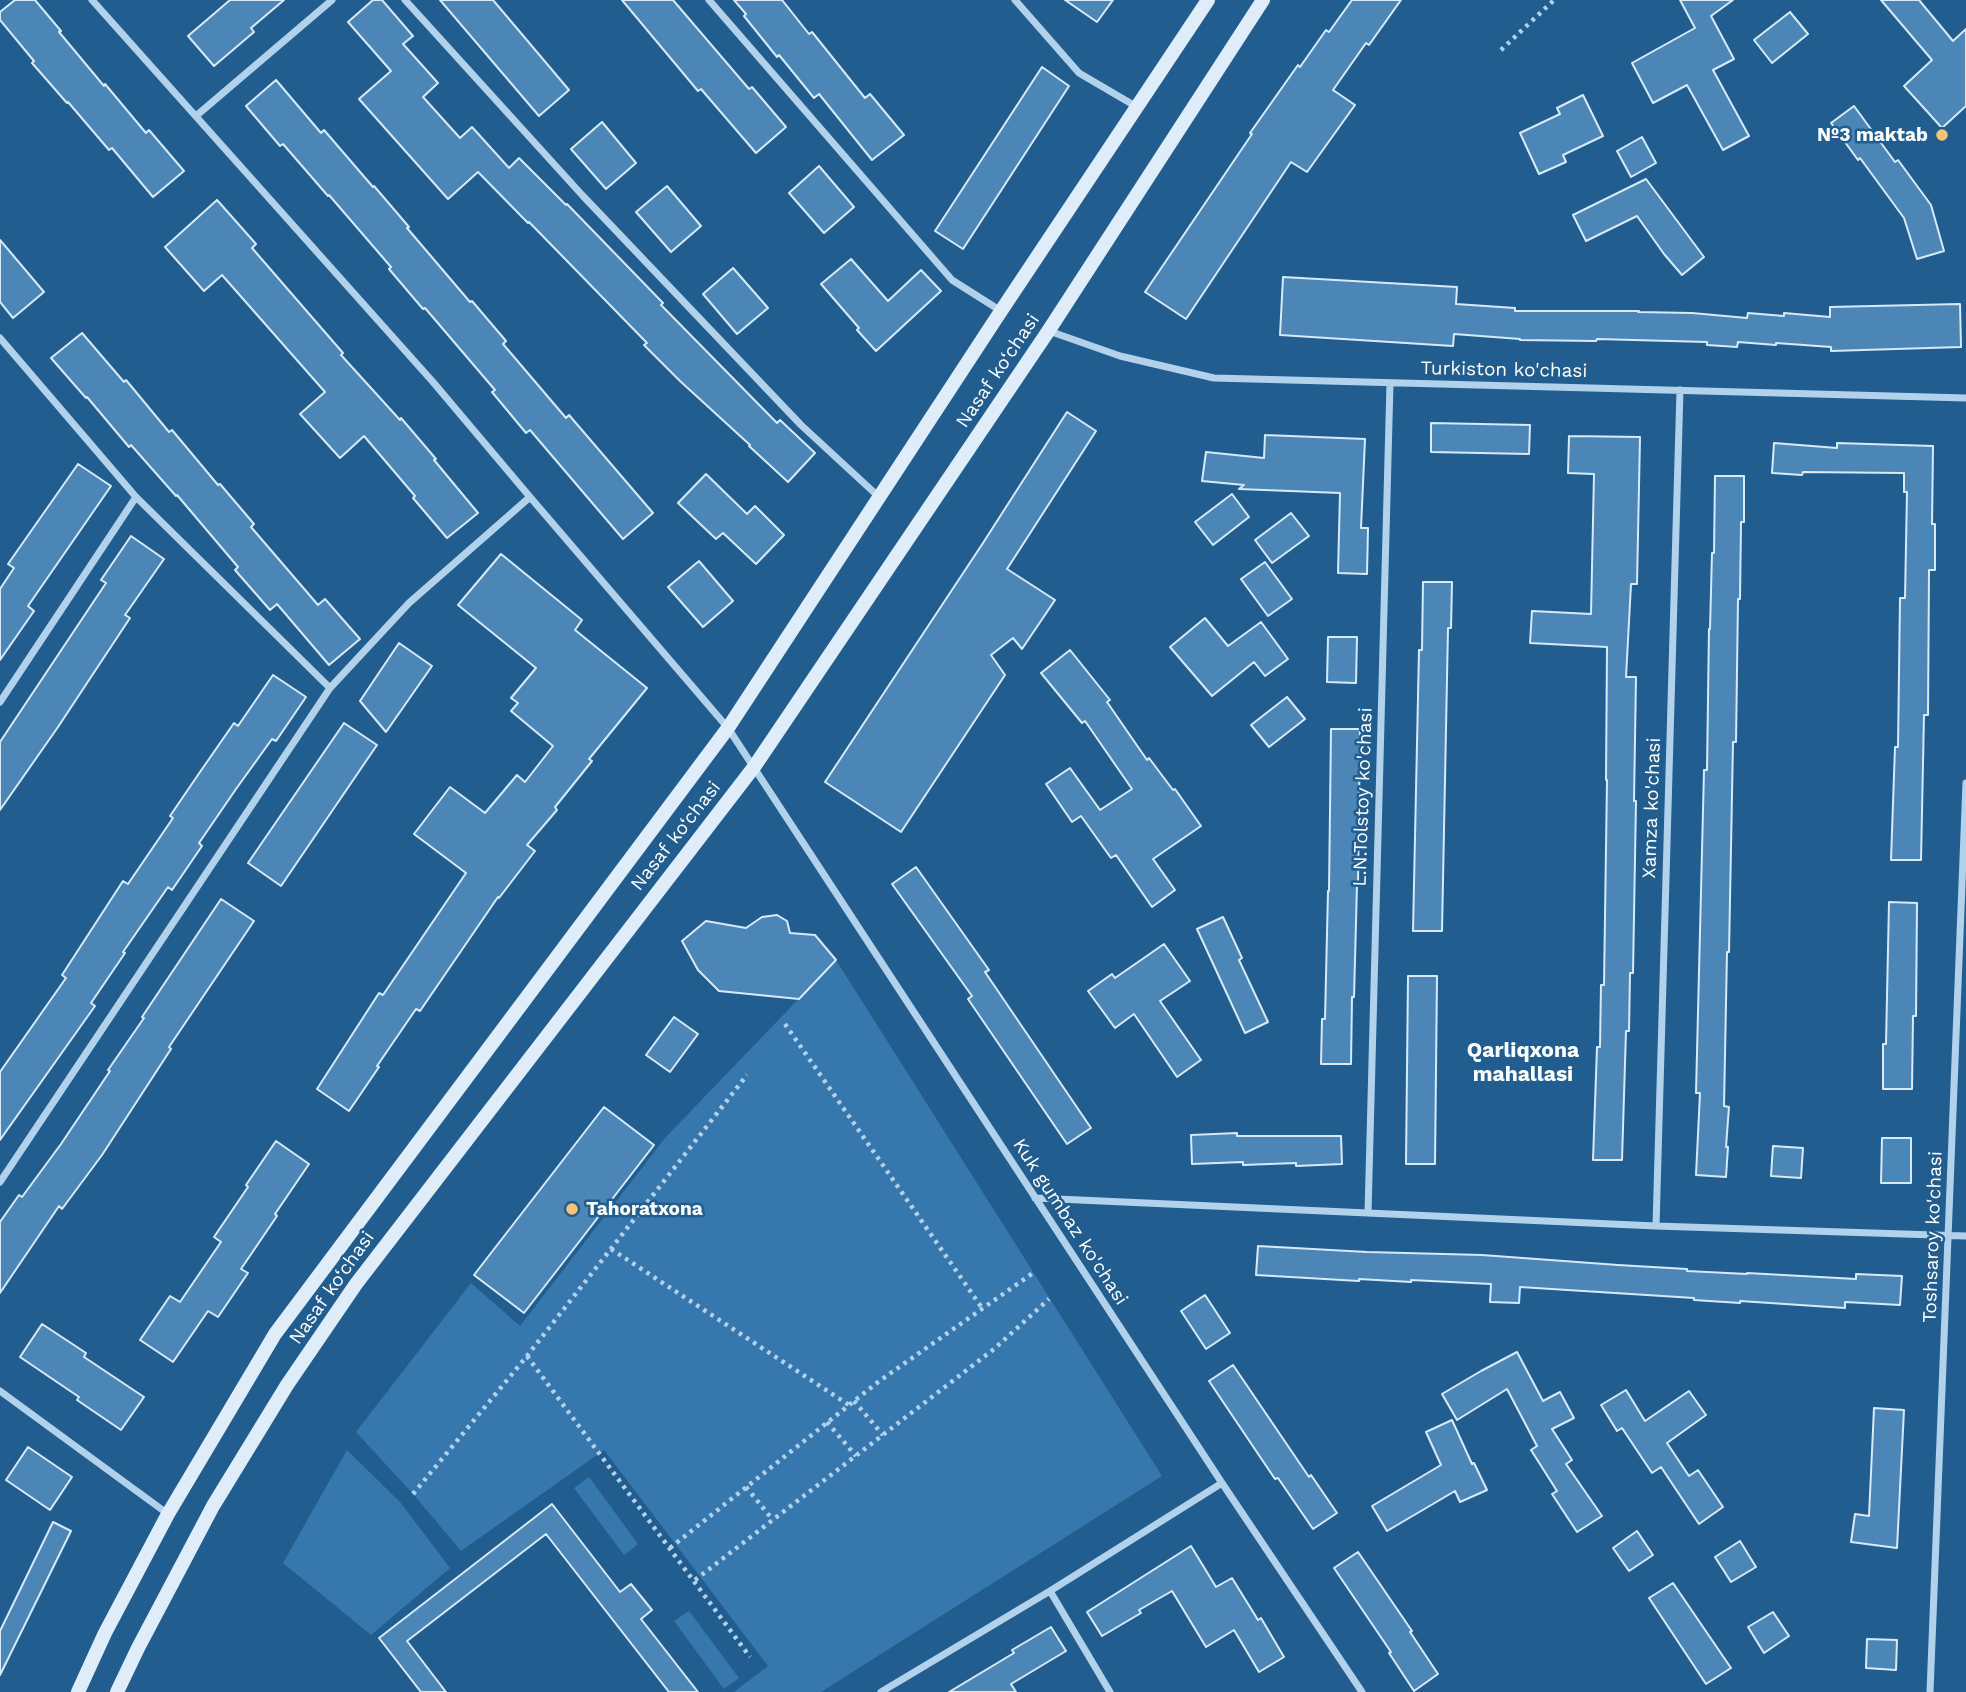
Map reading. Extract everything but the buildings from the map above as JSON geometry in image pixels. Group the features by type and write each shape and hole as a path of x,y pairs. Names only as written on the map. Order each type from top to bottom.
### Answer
{"main road":[{"name":"Nasaf ko‘chasi","path":"78,1692 105,1633 168,1514 275,1334 728,728 1208,0"},
{"name":"Nasaf ko‘chasi","path":"117,1692 213,1506 287,1385 356,1284 754,767 1049,330 1263,0"}],"street":[{"name":"Kuk gumbaz ko'chasi","path":"92,0 433,382 728,728 1222,1483 1362,1692"},
{"path":"196,116 332,0"},
{"path":"405,0 583,196 800,425 879,497"},
{"path":"709,0 952,280 1001,311"},
{"path":"1015,0 1079,73 1138,107"},
{"name":"Turkiston ko'chasi","path":"1049,330 1120,356 1214,378 1966,398"},
{"path":"0,338 136,498 330,688"},
{"name":"L.N.Tolstoy ko'chasi","path":"1368,1213 1390,383"},
{"name":"Xamza ko'chasi","path":"1656,1226 1680,390"},
{"path":"0,1182 330,688 409,603 530,497"},
{"path":"0,702 136,498"},
{"name":"Toshsaroy ko'chasi","path":"1930,1692 1966,783"},
{"path":"1035,1198 1656,1226 1966,1236"},
{"path":"0,1391 168,1514"},
{"path":"881,1692 1050,1591 1222,1483"},
{"path":"1050,1591 1110,1692"}],"path":[{"path":"1501,50 1554,0"},
{"path":"785,1024 982,1308"},
{"path":"413,1494 527,1356 747,1075"},
{"path":"611,1249 851,1403 883,1435"},
{"path":"670,1548 851,1403 1033,1273"},
{"path":"695,1580 994,1349 1049,1299"},
{"path":"527,1356 750,1657"},
{"path":"827,1422 856,1456"},
{"path":"746,1487 773,1520"}],"shaded area":[{"path":"836,960 1162,1476 821,1692 734,1692 768,1666 604,1450 461,1551 356,1432 471,1283 520,1326 665,1138"},
{"path":"347,1450 400,1502 450,1568 371,1635 283,1563"},
{"path":"589,1477 638,1544 624,1555 574,1488"},
{"path":"689,1611 739,1678 724,1689 674,1621"}],"place":[{"name":"№3 maktab","path":"1942,135"},
{"name":"Tahoratxona","path":"572,1209"}],"district":[{"name":"Qarliqxona mahallasi","path":"1523,1063"}]}
